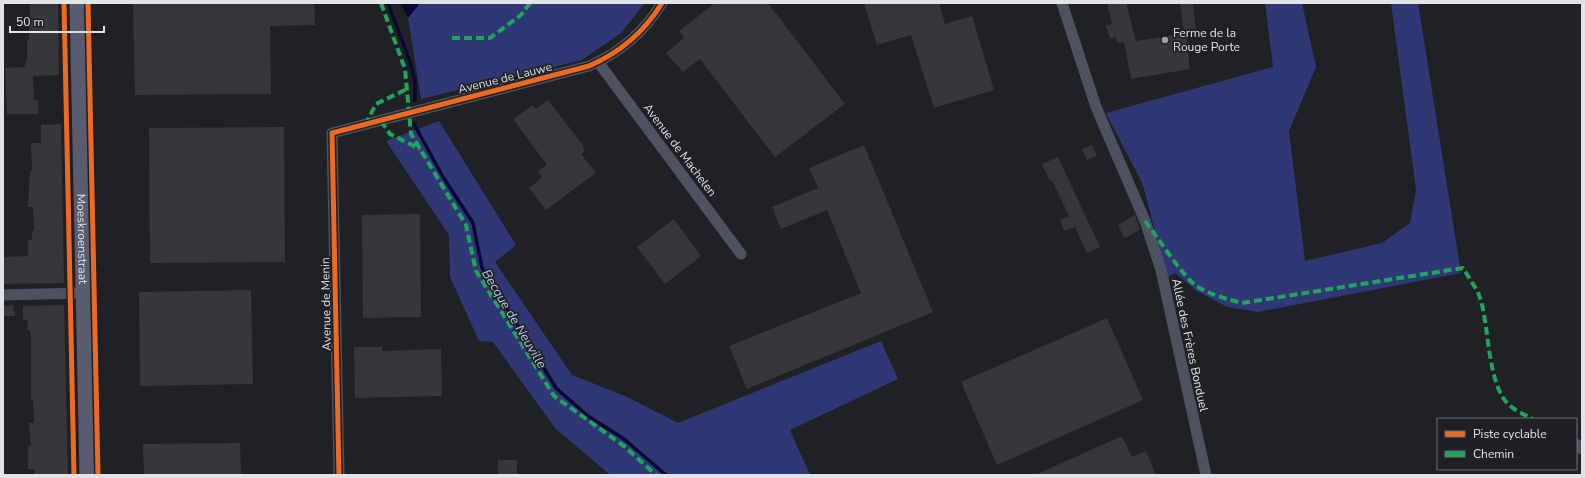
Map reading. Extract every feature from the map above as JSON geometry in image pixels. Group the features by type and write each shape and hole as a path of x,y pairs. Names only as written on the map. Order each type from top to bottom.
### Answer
{"main road":[{"name":"Moeskroenstraat","path":"77,3 87,475"}],"street":[{"name":"Avenue de Lauwe","path":"332,133 578,70 598,62 622,47 640,31 662,3"},
{"name":"Allée des Frères Bonduel","path":"1062,3 1105,131 1146,221 1161,270 1206,475"},
{"name":"Avenue de Machelen","path":"598,62 741,254"},
{"name":"Avenue de Menin","path":"332,133 339,475"},
{"path":"3,295 84,293"}],"shaded area":[{"path":"400,3 420,3 408,18"},
{"path":"420,3 645,3 621,33 582,60 421,99 408,18"},
{"path":"1265,3 1302,3 1316,67 1289,131 1305,261 1382,243 1410,223 1416,190 1391,3 1418,3 1461,273 1258,312 1227,307 1197,291 1175,273 1167,278 1143,185 1106,113 1273,67"},
{"path":"439,121 516,245 495,262 572,375 625,396 678,423 881,341 898,379 790,430 810,475 610,475 555,428 493,342 479,341 450,277 449,235 386,141"}],"building":[{"path":"30,3 58,3 59,75 33,76 34,100 38,100 38,114 7,114 5,68 25,67 27,58 27,41 29,40"},
{"path":"133,3 314,3 315,25 270,26 271,94 135,95"},
{"path":"715,3 768,3 845,104 775,157 700,59 683,72 666,53 684,38 679,31"},
{"path":"864,3 939,3 945,24 972,16 994,90 934,108 911,35 877,45"},
{"name":"Ferme de la Rouge Porte","path":"1107,3 1126,3 1136,41 1186,33 1190,69 1131,79 1124,42 1117,43 1116,37 1110,39 1106,25 1112,24"},
{"name":"Ferme de la Rouge Porte","path":"1180,3 1193,3 1196,30 1184,32"},
{"path":"548,100 582,144 585,151 581,154 596,173 546,210 529,188 542,178 538,171 547,165 513,119 533,105 536,109"},
{"path":"61,124 64,283 3,284 3,257 28,256 28,240 32,240 32,231 34,231 33,207 28,207 30,171 32,171 31,143 41,143 41,125"},
{"path":"284,127 285,262 150,263 149,128"},
{"path":"864,145 933,312 747,389 729,346 861,293 827,210 781,229 772,207 818,188 809,168"},
{"path":"1092,145 1097,156 1087,160 1082,149"},
{"path":"1058,157 1100,247 1087,253 1075,227 1064,231 1060,220 1069,216 1052,180 1050,181 1042,164"},
{"path":"420,214 421,317 363,318 362,215"},
{"path":"1135,215 1140,230 1124,238 1118,225"},
{"path":"674,219 701,256 665,284 637,247"},
{"path":"251,290 253,384 140,386 139,292"},
{"path":"13,305 15,316 3,316 3,306"},
{"path":"64,305 68,475 35,475 34,469 28,469 28,446 31,446 29,423 34,423 33,399 31,399 31,338 30,330 27,330 28,320 23,320 23,306"},
{"path":"1107,318 1143,400 997,465 961,382"},
{"path":"354,347 382,347 382,351 441,349 442,396 355,398"},
{"path":"1122,436 1132,457 1146,451 1156,475 1035,475"},
{"path":"240,443 241,475 144,475 143,444"},
{"path":"498,460 517,460 517,475 498,475"}],"waterway":[{"path":"388,3 410,62 415,81 415,100"},
{"name":"Becque de Neuville","path":"414,124 443,177 473,223 482,268 556,388 588,416 624,439 666,475"}],"marked path":[{"path":"381,3 405,69 411,134 466,225 476,271 554,396 624,446 656,475"},
{"path":"452,38 490,38 521,15 530,3"},
{"path":"365,125 376,104 407,89"},
{"path":"381,121 390,134 420,149"},
{"path":"1145,221 1178,267 1192,283 1208,292 1242,303 1463,268 1478,292 1481,301 1490,356 1497,385 1502,396 1509,405 1531,418"}],"cycle path":[{"path":"64,3 74,475"},
{"path":"88,3 98,475"},
{"path":"339,475 332,133 589,66 621,48 648,23 662,3"}],"place":[{"name":"Ferme de la Rouge Porte","path":"1165,40"}]}
